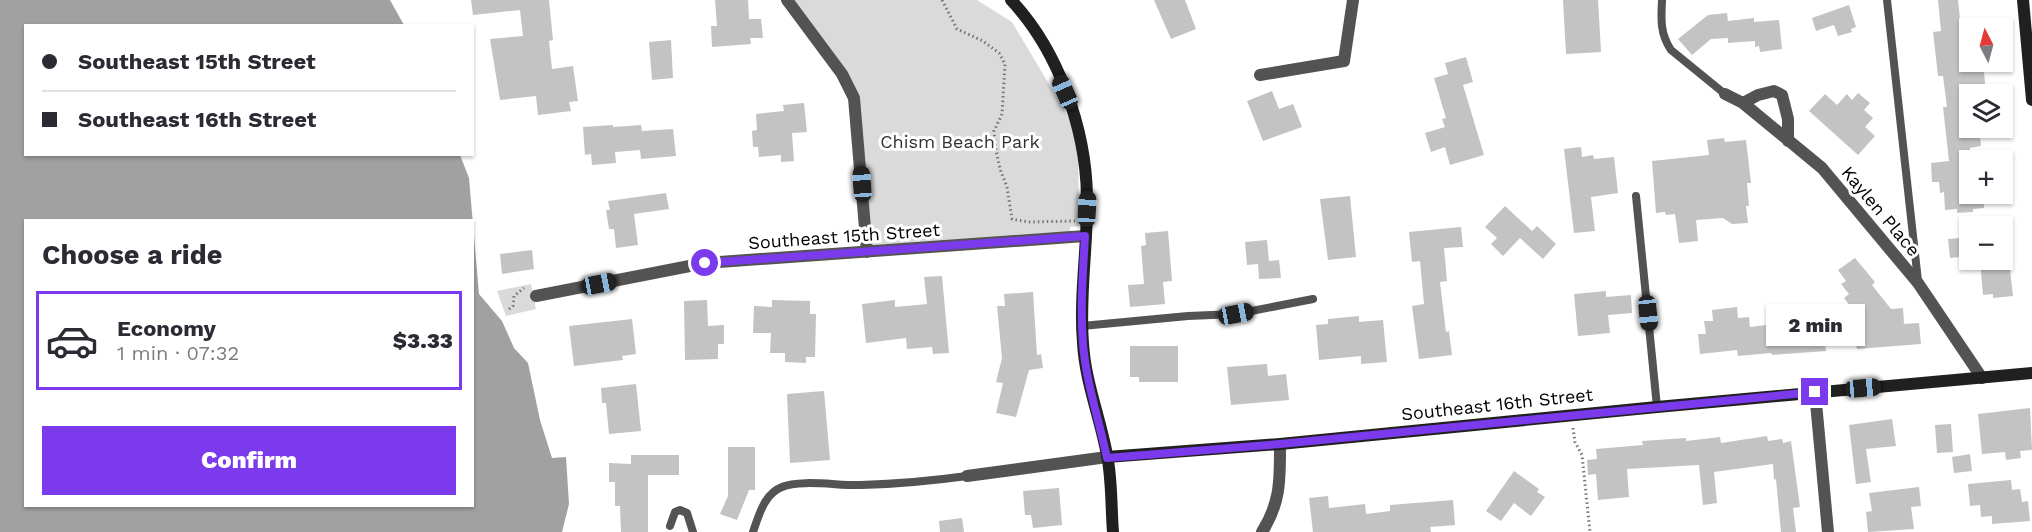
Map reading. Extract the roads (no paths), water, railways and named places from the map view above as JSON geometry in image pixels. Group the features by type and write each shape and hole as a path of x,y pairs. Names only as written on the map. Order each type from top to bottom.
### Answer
{"street":[{"path":"787,0 842,74 854,98 867,252"},
{"path":"1011,0 1025,15 1045,49 1065,92 1078,132 1087,196 1083,343 1088,377 1107,458 1113,532"},
{"path":"1260,75 1344,61 1353,0"},
{"path":"2026,5 2032,99"},
{"path":"1743,103 1758,95 1774,91 1782,95 1788,119 1788,141"},
{"name":"Kaylen Place","path":"1725,94 1743,103 1821,168 1918,283 1982,378"},
{"name":"Southeast 15th Street","path":"536,296 705,263 1085,236"},
{"name":"Southeast 16th Street","path":"967,476 1107,458 1280,444 2032,373"},
{"path":"1815,392 1827,532"},
{"path":"1262,532 1278,495 1280,444"}],"lane":[{"path":"1662,0 1661,22 1665,41 1671,50 1725,94"},
{"path":"1887,0 1918,283"},
{"path":"1636,196 1657,407"},
{"path":"1083,326 1188,315 1236,314 1313,299"},
{"path":"753,532 760,511 770,495 782,486 798,484 858,486 967,476"},
{"path":"670,526 675,512 680,510 687,513 693,532"}],"park label":[{"name":"Chism Beach Park","path":"960,141"}]}
